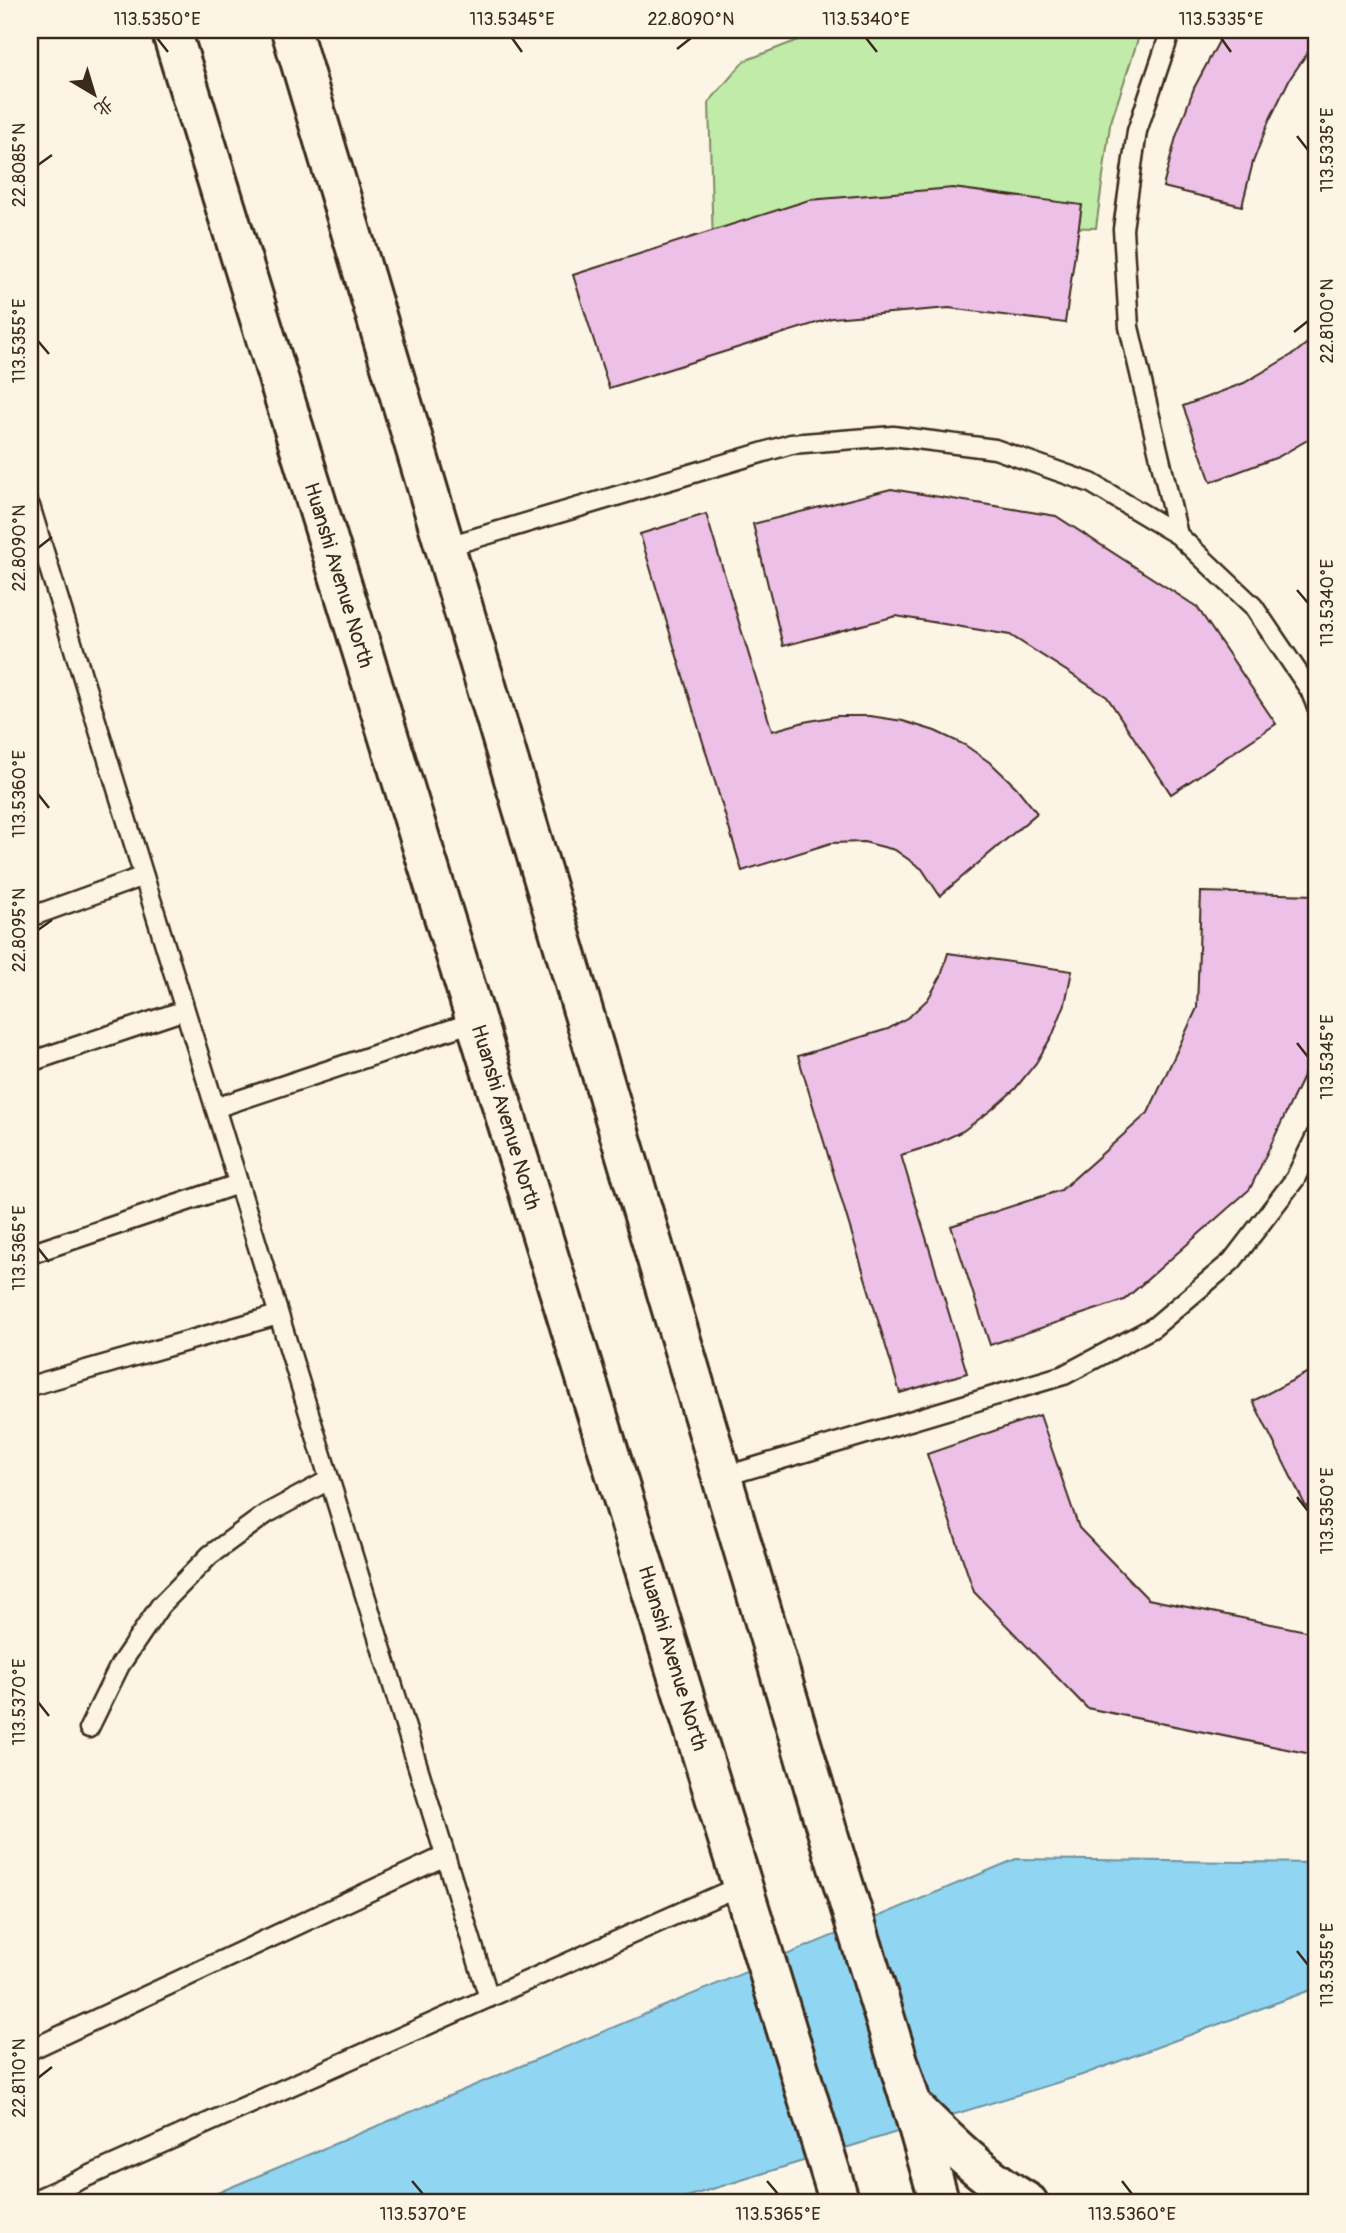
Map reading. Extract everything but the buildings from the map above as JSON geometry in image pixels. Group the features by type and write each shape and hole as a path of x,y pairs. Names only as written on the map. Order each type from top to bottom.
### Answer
{"main road":[{"name":"Huanshi Avenue North","path":"171,30 840,2203"},
{"path":"291,30 940,2203"},
{"path":"912,2105 956,2151 1005,2190 1028,2203"}],"lane":[{"path":"1171,30 1137,131 1123,229 1129,327 1178,536"},
{"path":"445,547 791,444 893,436 995,449 1091,483 1178,536 1253,606 1310,690 1316,705"},
{"path":"30,506 489,1998"},
{"path":"30,917 144,877"},
{"path":"30,1062 185,1010"},
{"path":"215,1108 476,1021"},
{"path":"722,1477 1064,1375 1154,1327 1232,1261 1295,1179 1316,1136"},
{"path":"30,1254 238,1184"},
{"path":"30,1386 278,1315"},
{"path":"89,1728 120,1665 160,1606 210,1555 266,1514 329,1480"},
{"path":"30,2050 445,1856"},
{"path":"30,2202 742,1885"}],"green space":[{"path":"824,30 1141,30 1110,125 1096,228 850,223 713,247 709,102 744,61"}],"water":[{"path":"1016,1859 1316,1863 1316,1988 1082,2075 667,2203 193,2203"}]}
